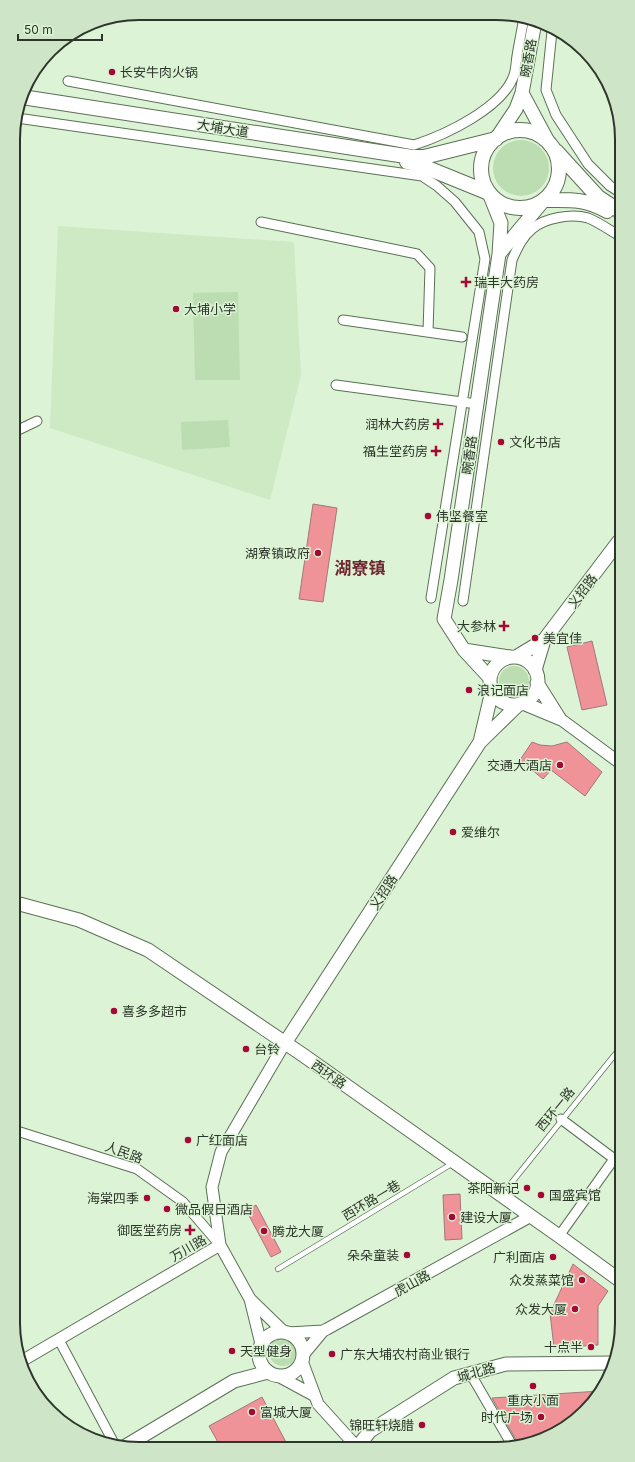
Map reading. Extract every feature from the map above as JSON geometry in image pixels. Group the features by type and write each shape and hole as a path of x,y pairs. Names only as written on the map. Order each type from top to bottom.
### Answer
{"main road":[{"name":"畹香路","path":"496,139 516,109 522,93 534,26"},
{"path":"499,254 554,188 558,174 557,159 522,93"},
{"name":"大埔大道","path":"27,98 412,157 422,161"},
{"name":"大埔大道","path":"26,103 422,161"},
{"path":"422,161 496,139 509,132 524,131 538,135 550,145 597,201 615,215"},
{"path":"489,193 482,180 481,164 486,150 496,139"},
{"path":"422,161 489,193 501,203 515,208 530,207 544,200 570,200 597,201 615,209"},
{"name":"畹香路","path":"489,193 501,223 499,254 444,619 464,650 491,684"},
{"name":"义招路","path":"544,640 615,546"},
{"path":"480,742 494,667 499,662 513,657 544,640"},
{"path":"535,670 544,640"},
{"path":"464,650 513,657 527,661 535,670 538,680 533,695 521,704 480,742"},
{"path":"537,683 559,718"},
{"path":"491,684 500,701 507,704 521,704 559,718"},
{"name":"义招路","path":"285,1043 480,742"},
{"name":"西环路","path":"20,903 79,920 148,950 285,1043 615,1277"},
{"path":"240,1379 265,1339 272,1334 286,1332 294,1336 300,1343 303,1358 299,1368 295,1372 280,1377 275,1376 268,1372 260,1361 260,1349"},
{"name":"城北路","path":"362,1442 370,1431 454,1378 506,1364 608,1363"},
{"path":"132,1442 234,1381 268,1372"}],"street":[{"path":"68,81 414,145 444,134 468,121 497,100 514,75 523,23"},
{"path":"552,34 546,90 556,114 588,164 615,189"},
{"path":"22,119 422,176 437,186 455,202 480,232 485,259 430,598"},
{"path":"463,601 512,260 518,245 532,229 549,220 566,217 580,216 589,219 615,233"},
{"path":"261,222 417,254 430,268 428,332"},
{"path":"343,320 462,337"},
{"path":"336,385 477,404"},
{"path":"20,429 37,421"},
{"path":"559,718 615,759"},
{"name":"万川路","path":"26,1359 220,1245 212,1187 220,1152 285,1043"},
{"path":"561,1119 615,1157"},
{"name":"人民路","path":"20,1132 137,1169 183,1202 220,1245"},
{"path":"559,1236 615,1165"},
{"name":"虎山路","path":"286,1332 323,1331 531,1216"},
{"path":"220,1245 250,1299 260,1349"},
{"path":"250,1299 286,1332"},
{"path":"323,1331 303,1358 318,1404 351,1442"},
{"path":"59,1340 112,1439"},
{"path":"470,1373 510,1441"},
{"path":"280,1377 315,1396"}],"lane":[{"name":"西环一路","path":"508,1186 615,1054"},
{"name":"西环路一巷","path":"278,1269 454,1162"}],"shaded area":[{"path":"516,140 526,140 541,148 547,157 549,168 547,179 541,188 526,196 516,196 505,191 498,184 493,173 493,163 498,152 505,145"},
{"name":"大埔小学","path":"58,226 294,242 301,375 270,500 50,428"},
{"path":"238,292 240,380 195,380 193,293"},
{"path":"228,420 230,447 182,450 181,422"},
{"path":"514,666 525,670 529,681 525,692 514,696 503,692 499,681 503,670"},
{"path":"283,1338 293,1342 297,1352 293,1362 283,1366 273,1362 269,1352 273,1342"}],"building":[{"name":"湖寮镇政府","path":"313,504 337,508 323,602 299,599"},
{"path":"592,641 607,705 582,710 567,647"},
{"name":"交通大酒店","path":"532,742 540,745 552,746 567,742 602,772 585,796 551,770 543,779 520,760"},
{"name":"建设大厦","path":"460,1194 462,1239 445,1240 443,1195"},
{"name":"腾龙大厦","path":"256,1205 281,1252 271,1257 246,1210"},
{"name":"众发大厦","path":"573,1264 608,1291 598,1306 598,1345 554,1348 550,1313"},
{"name":"时代广场","path":"593,1391 580,1407 556,1426 542,1433 516,1440 492,1398"},
{"name":"富城大厦","path":"262,1397 286,1442 218,1442 209,1426"}],"place":[{"name":"长安牛肉火锅","path":"112,72"},
{"name":"瑞丰大药房","path":"466,282"},
{"name":"大埔小学","path":"176,309"},
{"name":"润林大药房","path":"438,424"},
{"name":"文化书店","path":"501,442"},
{"name":"福生堂药房","path":"436,451"},
{"name":"伟坚餐室","path":"428,516"},
{"name":"湖寮镇政府","path":"318,553"},
{"name":"大参林","path":"504,626"},
{"name":"美宜佳","path":"535,638"},
{"name":"浪记面店","path":"469,690"},
{"name":"交通大酒店","path":"560,765"},
{"name":"爱维尔","path":"453,832"},
{"name":"喜多多超市","path":"114,1011"},
{"name":"台铃","path":"246,1049"},
{"name":"广红面店","path":"188,1140"},
{"name":"茶阳新记","path":"527,1188"},
{"name":"国盛宾馆","path":"541,1195"},
{"name":"海棠四季","path":"147,1198"},
{"name":"微品假日酒店","path":"167,1209"},
{"name":"建设大厦","path":"452,1217"},
{"name":"御医堂药房","path":"190,1230"},
{"name":"腾龙大厦","path":"264,1231"},
{"name":"朵朵童装","path":"407,1255"},
{"name":"广利面店","path":"553,1257"},
{"name":"众发蒸菜馆","path":"582,1280"},
{"name":"众发大厦","path":"575,1309"},
{"name":"十点半","path":"591,1347"},
{"name":"天型健身","path":"232,1351"},
{"name":"广东大埔农村商业银行","path":"332,1354"},
{"name":"重庆小面","path":"533,1386"},
{"name":"富城大厦","path":"252,1412"},
{"name":"时代广场","path":"541,1417"},
{"name":"锦旺轩烧腊","path":"422,1425"}],"district":[{"name":"湖寮镇","path":"360,568"}]}
